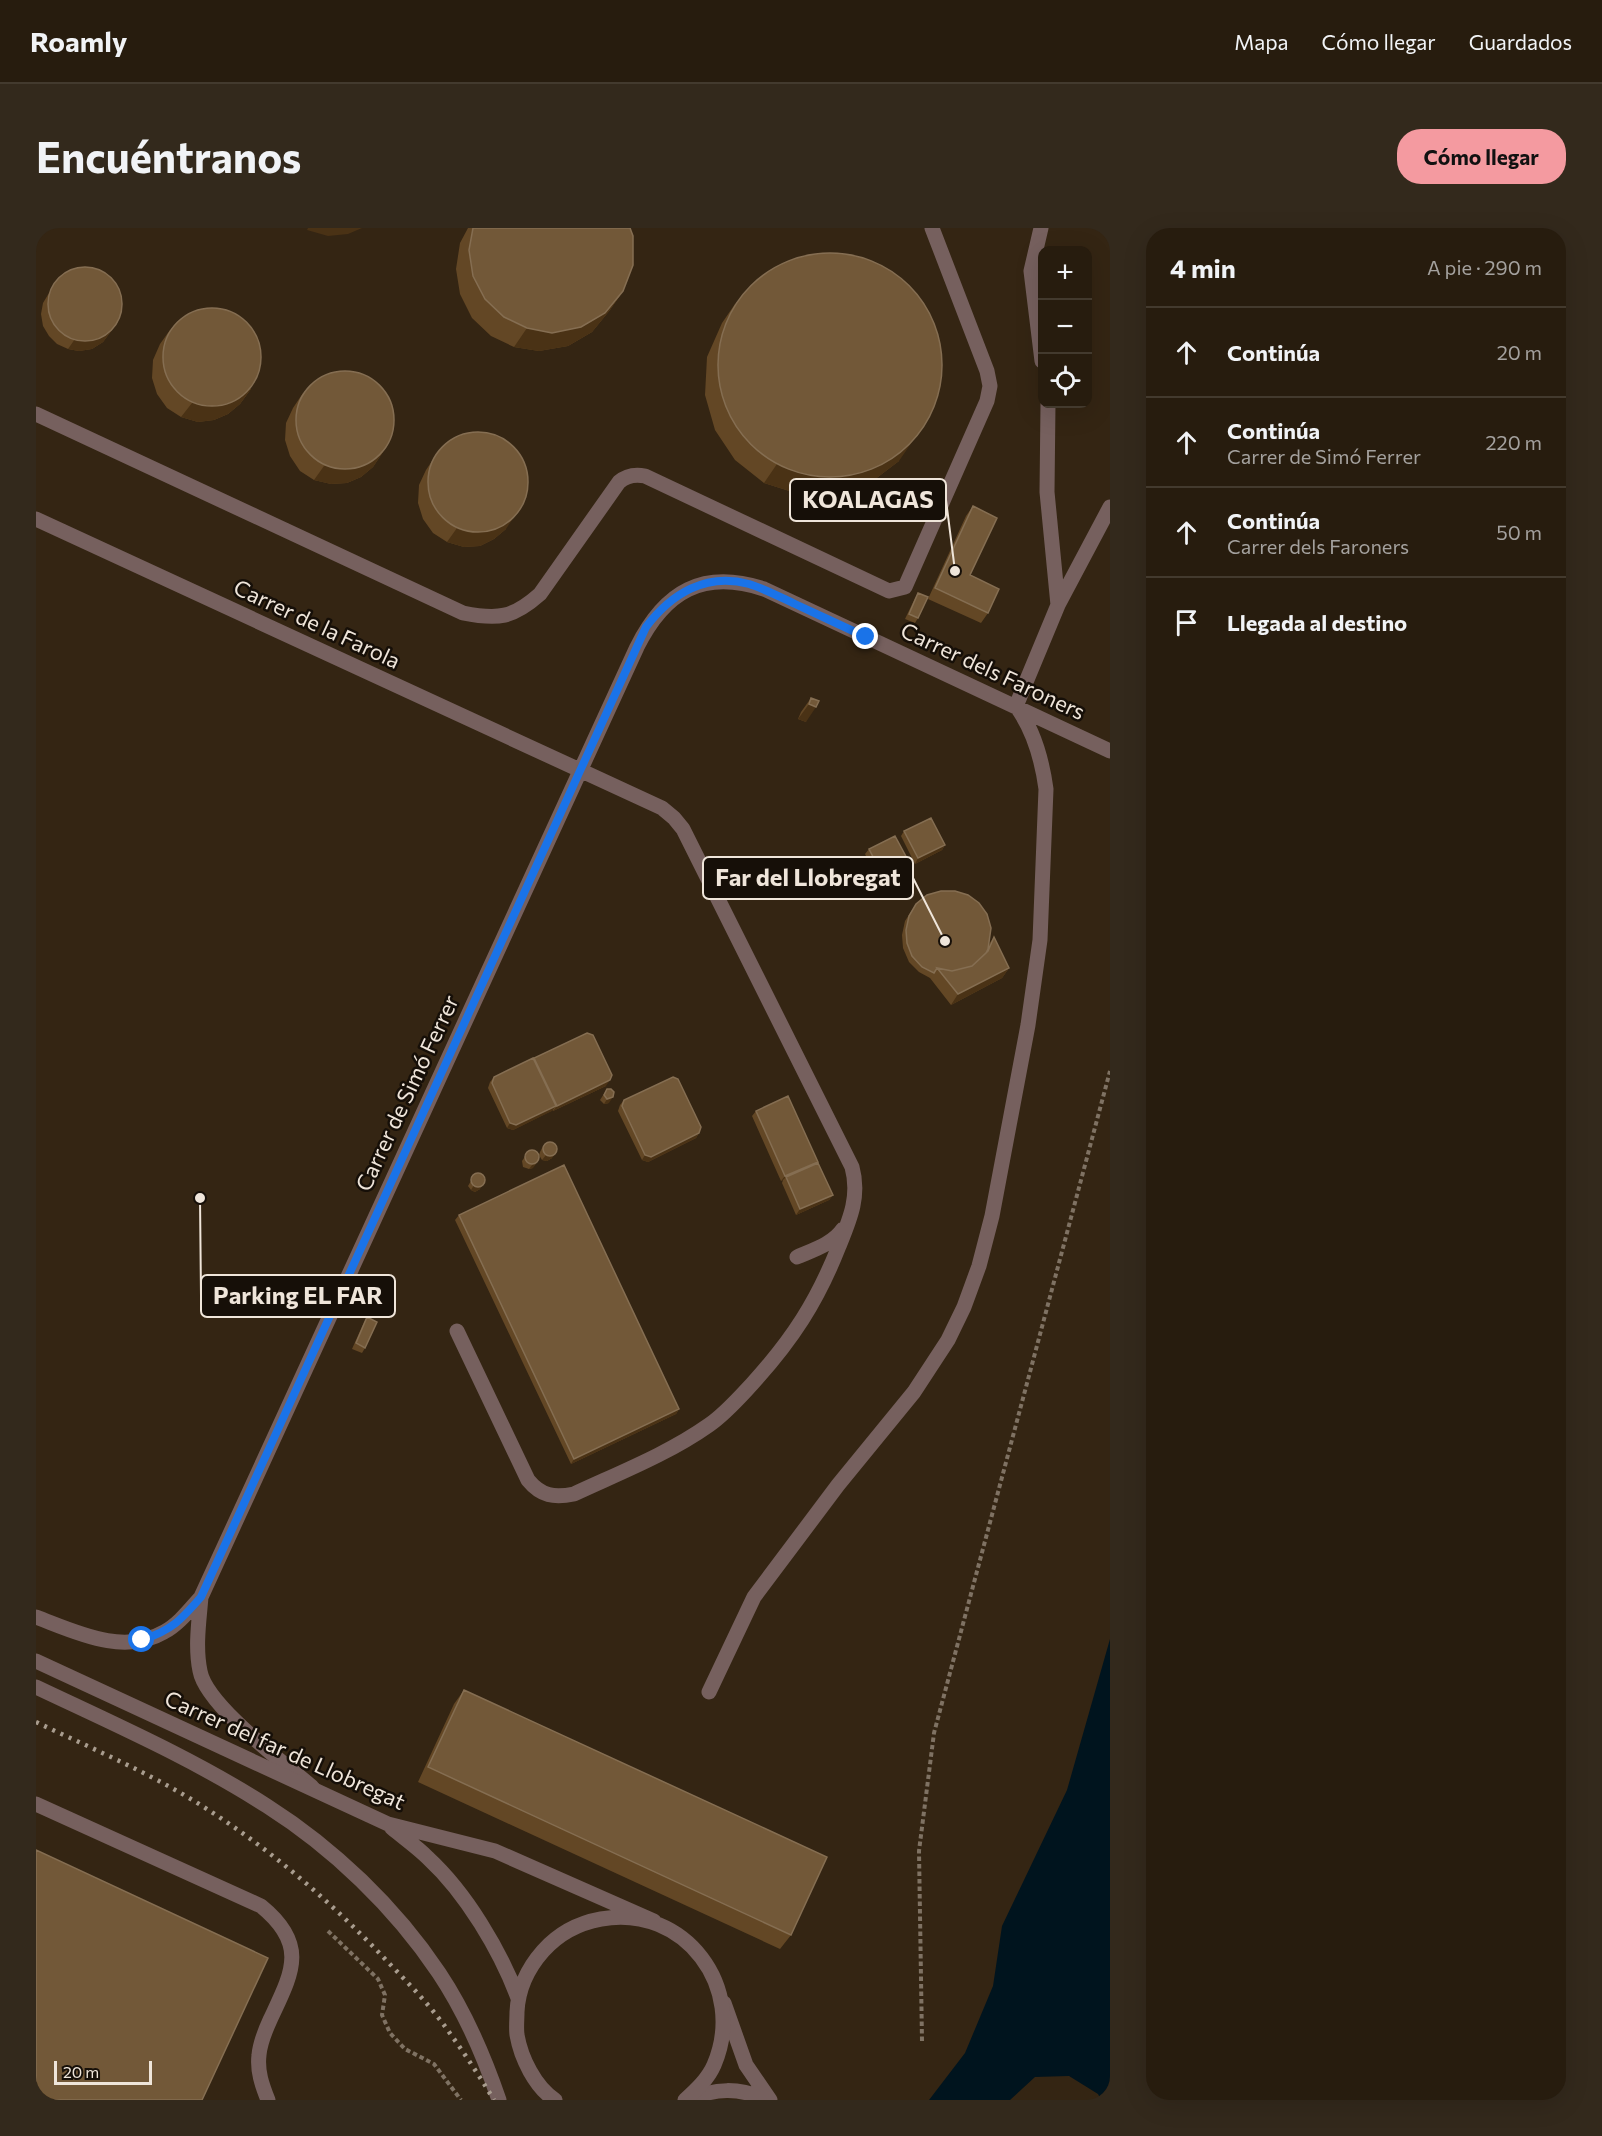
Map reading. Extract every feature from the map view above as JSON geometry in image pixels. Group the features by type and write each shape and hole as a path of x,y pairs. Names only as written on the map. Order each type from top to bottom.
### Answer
{"street":[{"path":"36,414 463,613 484,617 505,615 524,609 540,594 619,482 625,477 636,474 645,476 889,591 905,586 987,401 990,386 983,360 932,228"},
{"path":"1041,228 1031,272 1041,354"},
{"path":"1048,408 1047,492 1058,604"},
{"path":"709,1692 754,1597 838,1485 914,1392 948,1340 964,1307 979,1266 992,1216 1013,1111 1029,1025 1040,940 1046,789 1043,767 1027,721 1016,706 1058,604 1110,507"},
{"name":"Carrer de la Farola","path":"36,519 662,808 674,818 683,829 852,1167 855,1180 853,1210"},
{"name":"Carrer dels Faroners","path":"659,610 673,598 693,587 728,581 746,583 764,589 1110,751"},
{"name":"Carrer de Simó Ferrer","path":"201,1597 642,637 659,610"},
{"path":"797,1257 835,1238 853,1210"},
{"path":"457,1331 528,1480 536,1489 548,1496 561,1497 574,1494 678,1444 709,1425 735,1403 776,1357 806,1316 831,1266 853,1210"},
{"path":"36,1617 93,1638 119,1642 142,1640 164,1633 181,1620 201,1597"},
{"path":"201,1597 198,1633 200,1672 211,1696 231,1718 315,1790"},
{"name":"Carrer del far de Llobregat","path":"36,1661 388,1824 495,1851 654,1921 685,1938 708,1965 722,1997 723,2032 713,2066 699,2088 687,2100"},
{"path":"36,1686 188,1760 231,1784 302,1830 338,1861 389,1909 439,1973 479,2047 499,2100"},
{"path":"36,1804 261,1906 284,1928 293,1959 288,1982 264,2034 259,2053 258,2068 268,2100"},
{"path":"388,1824 429,1859 460,1894 486,1932 509,1975 518,1998"},
{"name":"Carrer del far de Llobregat","path":"552,2098 527,2067 516,2034 518,1998 530,1966 553,1939 584,1922 619,1916 654,1921"},
{"path":"722,1997 735,2040 746,2065 767,2100"},
{"path":"687,2100 718,2090 756,2095 767,2100"}],"path":[{"path":"922,2041 919,1851 934,1733 1110,1071"},
{"path":"328,1931 378,1979 385,1995 382,2015 390,2033 405,2049 434,2064 461,2100"}],"water":[{"path":"1110,1639 1110,2100 1101,2100 1098,2094 1069,2076 1035,2077 1010,2100 929,2100 965,2053 993,1986 1002,1926 1067,1790"}],"building":[{"path":"473,228 630,228 633,236 633,265 623,291 605,313 581,327 552,333 527,328 504,317 485,299 473,276 469,250"},
{"path":"830,253 852,255 873,262 892,272 909,286 923,303 933,322 940,343 942,365 940,387 933,408 923,427 909,444 892,458 873,468 852,475 830,477 808,475 787,468 768,458 751,444 737,427 727,408 720,387 718,365 720,343 727,322 737,303 751,286 768,272 787,262 808,255"},
{"path":"85,267 99,270 111,278 119,290 122,304 119,318 111,330 99,338 85,341 71,338 59,330 51,318 48,304 51,290 59,278 71,270"},
{"path":"202,308 222,308 240,316 253,329 261,347 258,376 253,385 240,398 222,406 202,406 184,398 171,385 163,367 163,347 171,329 184,316"},
{"path":"335,371 355,371 380,385 391,401 394,420 391,439 380,455 355,469 335,469 318,461 304,447 296,430 296,410 304,393 318,379"},
{"path":"478,432 497,436 513,447 524,463 528,482 524,501 513,517 497,528 478,532 459,528 443,517 432,501 428,482 432,463 443,447 459,436"},
{"path":"973,506 997,518 970,575 999,589 988,613 935,588"},
{"path":"918,593 928,597 918,618 909,614"},
{"path":"811,698 819,701 816,707 809,704"},
{"path":"931,818 945,845 918,858 904,831"},
{"path":"895,836 909,862 883,876 869,849"},
{"path":"941,891 955,891 968,895 979,903 987,914 991,928 986,953 972,966 952,971 937,968 934,973 922,967 912,956 907,943 906,930 909,916 916,904 927,895"},
{"path":"994,937 1009,968 958,994 937,968 952,971 972,966 988,951"},
{"path":"587,1033 593,1035 612,1075 610,1080 557,1106 534,1058"},
{"path":"533,1058 556,1106 516,1125 510,1123 492,1083 494,1077"},
{"path":"673,1077 678,1079 701,1127 699,1133 651,1157 645,1155 622,1106 624,1100"},
{"path":"607,1089 614,1092 613,1097 607,1099 604,1095"},
{"path":"788,1096 818,1162 785,1176 756,1111"},
{"path":"550,1142 555,1144 557,1149 555,1154 550,1156 545,1154 543,1149 545,1144"},
{"path":"532,1150 537,1152 539,1157 537,1162 532,1164 527,1162 525,1157 527,1152"},
{"path":"818,1163 833,1195 800,1209 786,1177"},
{"path":"564,1165 679,1409 574,1459 459,1215"},
{"path":"478,1173 483,1175 485,1180 483,1185 478,1187 473,1185 471,1180 473,1175"},
{"path":"367,1317 377,1322 365,1348 356,1343"},
{"path":"464,1690 827,1857 791,1935 428,1767"},
{"path":"36,1850 268,1958 202,2100 36,2100"}],"railway":[{"path":"36,1722 189,1798 234,1827 302,1880 366,1939 435,2013 494,2100"}],"place":[{"name":"KOALAGAS","path":"955,571"},
{"name":"Far del Llobregat","path":"945,941"},
{"name":"Parking EL FAR","path":"200,1198"}],"route":[{"path":"142,1640 164,1633 181,1620 201,1597 646,627 659,610 673,598 693,587 728,581 746,583 764,589 866,637"}]}
